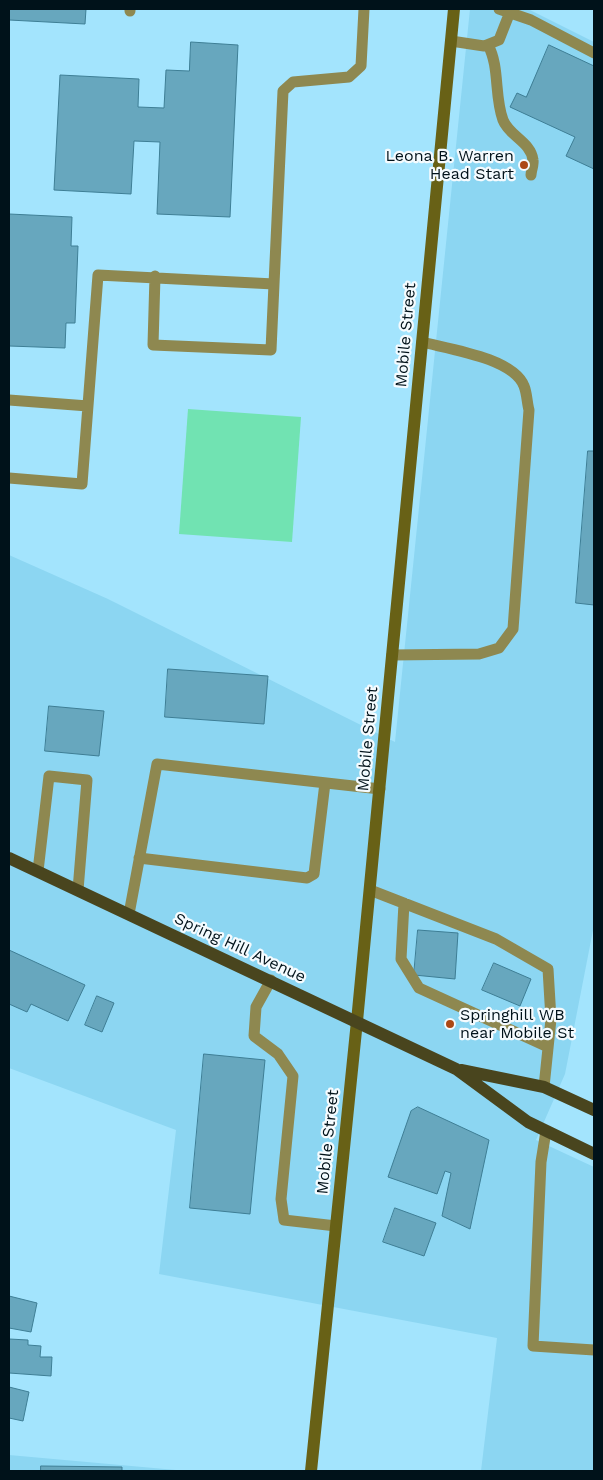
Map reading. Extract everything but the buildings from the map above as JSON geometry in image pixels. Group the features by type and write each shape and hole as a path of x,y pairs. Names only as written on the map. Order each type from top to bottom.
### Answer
{"main road":[{"name":"Spring Hill Avenue","path":"9,858 456,1069 528,1122 594,1154"},
{"name":"Spring Hill Avenue","path":"456,1069 544,1087 594,1110"}],"street":[{"name":"Mobile Street","path":"311,1471 380,789 454,9"}],"lane":[{"path":"155,276 153,345 271,350 283,91 293,82 349,77 361,66 364,9"},
{"path":"450,41 484,46 499,40 504,11 531,20 594,53"},
{"path":"488,44 494,55 503,120 510,133 524,144 533,160 530,175"},
{"path":"9,478 82,484 98,274 274,284"},
{"path":"392,655 479,654 499,648 513,629 529,410 524,386 508,368 482,358 422,342"},
{"path":"9,400 88,406"},
{"path":"129,914 157,764 380,789"},
{"path":"38,872 49,776 86,780 78,890"},
{"path":"139,858 307,878 314,874 325,782"},
{"path":"370,890 496,939 548,969 550,1019 544,1087"},
{"path":"404,903 401,959 419,988 548,1047"},
{"path":"270,980 256,1007 254,1036 278,1054 293,1076 282,1199 284,1220 336,1226"},
{"path":"546,1131 542,1162 533,1346 594,1350"}],"shaded area":[{"path":"470,9 528,9 594,42 594,925 565,1074 536,1140 594,1167 594,1471 481,1471 497,1338 159,1274 176,1130 9,1068 9,555 108,599 395,742"},
{"path":"9,1455 187,1471 9,1471"}],"green space":[{"path":"188,409 301,417 292,542 179,534"}],"place":[{"name":"Leona B. Warren Head Start","path":"524,165"},
{"name":"Springhill WB near Mobile St","path":"450,1024"}]}
